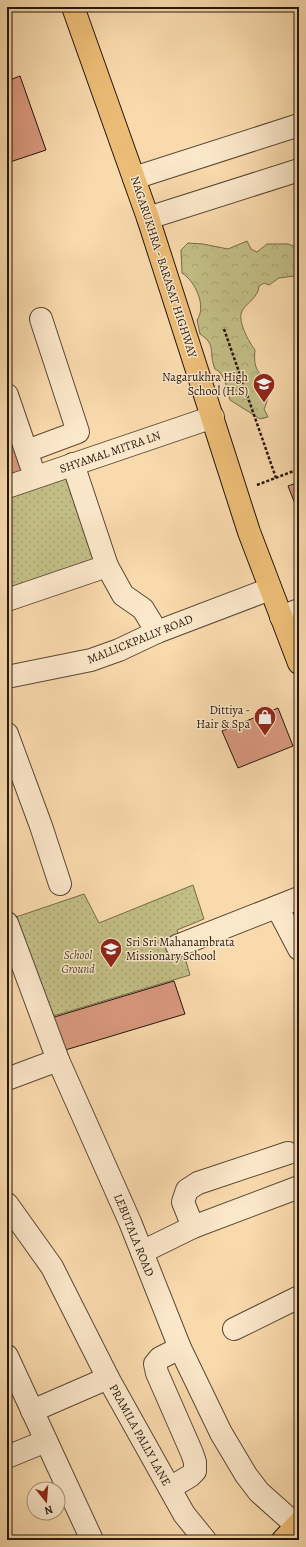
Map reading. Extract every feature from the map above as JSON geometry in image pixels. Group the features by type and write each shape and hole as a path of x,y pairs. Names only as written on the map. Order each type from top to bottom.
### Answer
{"main road":[{"name":"NAGARUKHRA - BARASAT HIGHWAY","path":"73,7 148,218 237,493 270,589 290,614 299,663"}],"street":[{"path":"134,178 299,125"},
{"path":"148,218 299,170"},
{"path":"27,451 78,432 40,319"},
{"path":"7,395 27,451 34,478"},
{"name":"SHYAMAL MITRA LN","path":"7,487 213,417"},
{"path":"73,464 107,566 124,595 143,609 157,632"},
{"path":"7,600 107,566"},
{"name":"MALLICKPALLY ROAD","path":"7,677 91,660 119,650 157,632 270,589"},
{"path":"7,734 41,826 60,884"},
{"path":"177,946 299,898"},
{"path":"276,907 299,949"},
{"name":"LEBUTALA ROAD","path":"7,923 58,1060 142,1252 159,1299 180,1348 221,1433 246,1475 293,1530"},
{"path":"7,1079 58,1060"},
{"path":"193,1227 183,1202 186,1190 198,1183 288,1153"},
{"path":"142,1252 193,1227 299,1187"},
{"path":"7,1204 52,1267 108,1378"},
{"path":"234,1329 299,1297"},
{"path":"170,1488 190,1476 195,1471 195,1462 157,1373 155,1364 160,1358 180,1348"},
{"path":"7,1356 92,1540"},
{"name":"PRAMILA PALLY LANE","path":"32,1411 108,1378 184,1514 205,1540"},
{"path":"7,1457 46,1441"}],"path":[{"path":"224,329 276,478"},
{"path":"237,493 299,469"}],"green space":[{"path":"247,241 251,249 257,252 267,244 288,244 299,248 299,269 294,276 279,278 269,285 264,283 259,286 257,294 244,308 241,315 244,331 255,350 256,367 260,374 272,387 264,409 268,417 260,419 230,400 223,378 215,369 209,342 200,334 197,320 201,308 198,294 191,282 182,273 181,250 188,243 203,244 228,249"},
{"path":"70,474 100,563 7,594 7,495"},
{"name":"School Ground","path":"193,885 204,919 177,930 190,975 50,1017 16,917 84,894 99,923"}],"building":[{"path":"20,76 46,150 7,163 7,81"},
{"path":"7,406 30,474 7,482"},
{"path":"299,482 299,514 288,486"},
{"path":"278,708 293,746 238,768 222,731"},
{"path":"174,981 185,1014 62,1051 51,1018"}],"place":[{"name":"Nagarukhra High School (H.S)","path":"264,404"},
{"name":"Dittiya - Hair & Spa","path":"265,736"},
{"name":"Sri Sri Mahanambrata Missionary School","path":"111,968"}]}
